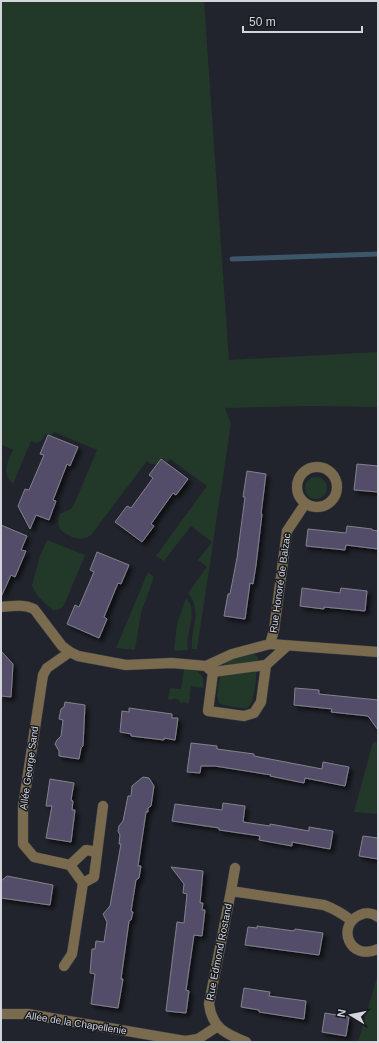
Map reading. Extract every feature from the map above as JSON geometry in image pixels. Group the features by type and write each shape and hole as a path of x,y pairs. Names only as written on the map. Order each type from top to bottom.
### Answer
{"street":[{"name":"Rue Honoré de Balzac","path":"270,644 274,630 287,531 305,504"},
{"path":"1,607 20,605 27,606 34,610 62,646 70,652 87,659 126,665 172,663 209,669 266,665 287,646"},
{"path":"209,669 232,654 270,644 378,652"},
{"name":"Allée George Sand","path":"70,652 47,668 43,675 22,807 23,844 34,857 70,865"},
{"path":"209,669 208,711 244,716 254,713 260,702 266,665"},
{"path":"83,883 94,878 96,852 103,806"},
{"path":"64,966 72,954 83,883 70,865 86,850 96,852"},
{"name":"Rue Edmond Rostand","path":"218,1026 210,1013 209,996 235,868"},
{"name":"Rue Edmond Rostand","path":"231,890 324,905 342,913 352,921"},
{"path":"378,917 375,915 363,914 357,916 352,921 347,932 350,942 359,951 366,952 378,949"},
{"name":"Allée de la Chapellenie","path":"1,1014 28,1014 50,1017 185,1041 198,1039 218,1026"},
{"path":"218,1026 228,1034 246,1042"}],"green space":[{"path":"1,1 204,1 229,360 378,352 378,407 311,406 225,408 231,424 197,649 192,649 195,607 188,593 207,567 198,560 212,542 191,526 164,561 156,556 207,486 170,459 167,462 162,458 157,464 151,464 147,461 92,534 81,538 73,537 63,532 59,527 58,520 60,514 71,509 75,502 97,450 54,432 51,436 45,434 42,440 37,443 31,441 13,484 7,476 7,467 13,450 1,444"},
{"path":"312,477 320,477 327,484 327,492 320,499 312,499 305,492 305,484"},
{"path":"47,540 85,555 65,603 60,609 57,610 53,610 35,593 32,585 40,556"},
{"path":"148,572 154,577 141,613 135,650 116,648"},
{"path":"186,598 190,603 192,616 188,637 188,650 174,651 177,624"},
{"path":"252,654 258,657 258,662 224,666 224,664 230,660"},
{"path":"184,669 196,671 203,678 203,688 191,686 189,704 185,702 181,703 176,699 168,699 170,688 181,689"},
{"path":"256,671 252,702 247,708 226,706 219,703 217,695 220,676"},
{"path":"373,742 378,742 378,814 354,812"},
{"path":"378,974 378,1042 358,1042"}],"building":[{"path":"48,435 78,447 70,466 67,464 53,500 56,501 49,520 36,515 30,529 18,506 25,489 29,490 44,455 40,454"},
{"path":"161,459 188,479 176,495 173,493 151,524 154,526 142,542 115,522 127,506 131,508 153,478 149,475"},
{"path":"357,464 378,466 378,492 354,490"},
{"path":"247,471 266,474 256,565 253,584 250,583 245,619 224,616 237,558"},
{"path":"1,525 27,536 21,550 26,551 15,577 11,575 1,597"},
{"path":"347,526 378,531 378,549 346,545 345,550 306,546 308,529 346,533"},
{"path":"97,552 129,565 121,584 118,583 104,617 107,619 99,638 67,624 75,605 79,607 94,572 90,570"},
{"path":"302,588 340,593 341,588 367,591 365,611 300,606"},
{"path":"1,651 13,664 11,697 1,696"},
{"path":"295,688 319,690 319,694 378,700 378,730 368,716 331,712 332,709 294,705"},
{"path":"65,702 85,705 83,746 81,748 79,759 59,756 59,751 55,744 61,736 63,720 59,719 61,709 64,707"},
{"path":"129,708 172,714 172,718 178,718 175,740 131,736 131,734 120,732 122,711 129,712"},
{"path":"191,743 217,746 217,749 254,754 254,756 322,769 323,762 349,767 345,786 305,778 304,783 270,776 271,775 215,766 201,766 200,773 187,772"},
{"path":"143,777 149,778 154,786 151,806 148,808 148,812 146,812 138,866 141,866 139,878 136,880 131,911 133,912 131,920 129,921 121,979 123,979 118,1008 91,1004 95,974 90,973 92,949 95,949 96,941 104,942 107,922 103,914 110,906 121,844 119,844 119,826 123,821 128,796 131,796 132,786"},
{"path":"50,779 74,783 71,800 73,801 72,810 75,810 71,842 46,838 52,806 46,806"},
{"path":"223,803 245,806 243,822 270,826 270,824 309,831 309,827 333,831 330,849 292,842 292,846 259,840 260,836 172,821 175,804 222,810"},
{"path":"363,836 378,838 378,859 359,856"},
{"path":"171,867 203,871 200,903 203,903 202,910 205,910 202,936 194,935 186,990 189,991 186,1013 166,1011 177,922 184,923 187,894 183,893 184,884"},
{"path":"7,876 53,885 50,905 1,898 1,881"},
{"path":"257,926 323,933 319,955 245,945 248,927 257,928"},
{"path":"244,988 270,992 269,996 306,1001 304,1019 259,1012 259,1010 241,1007"},
{"path":"325,1013 349,1017 346,1036 322,1032"}],"waterway":[{"path":"232,259 378,254"}]}
